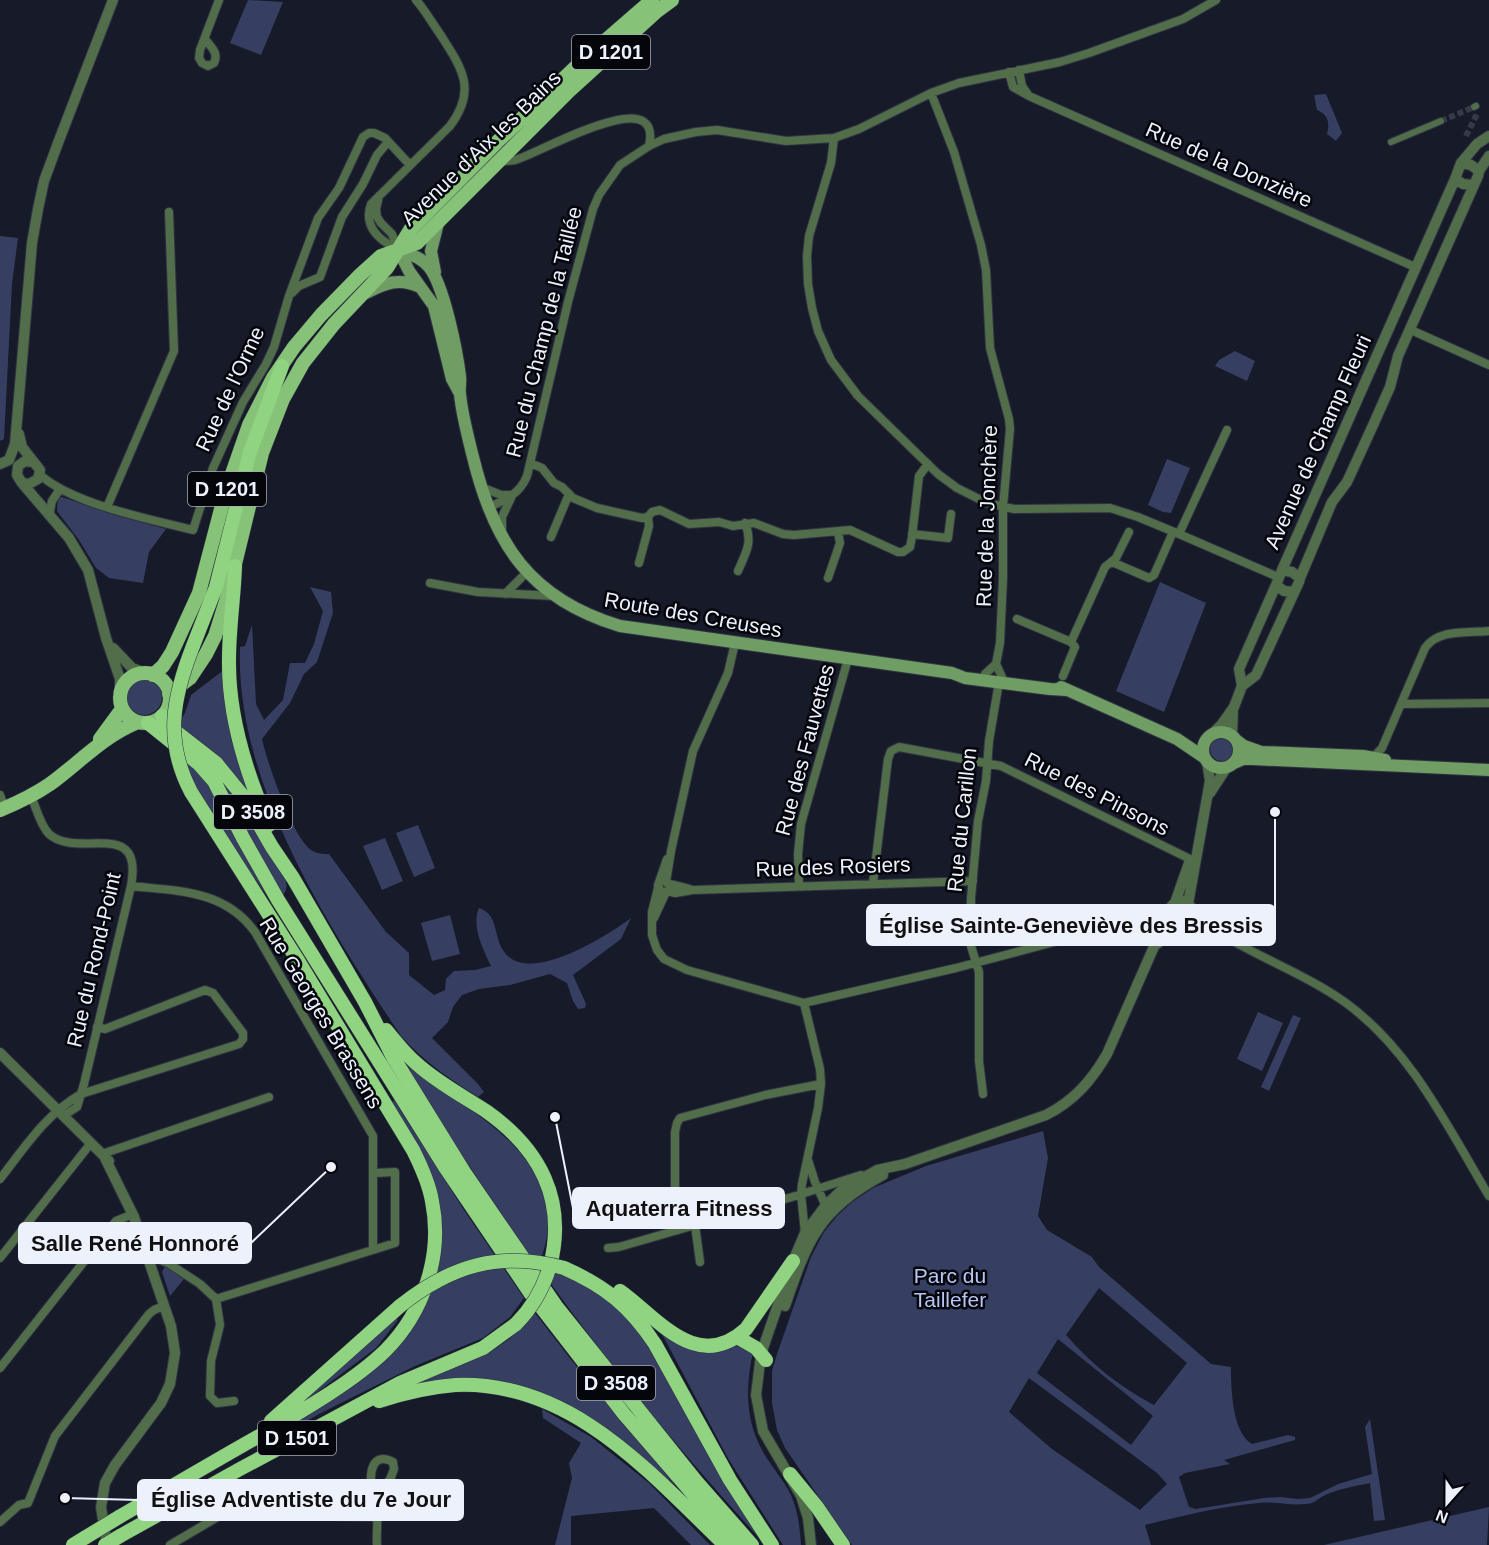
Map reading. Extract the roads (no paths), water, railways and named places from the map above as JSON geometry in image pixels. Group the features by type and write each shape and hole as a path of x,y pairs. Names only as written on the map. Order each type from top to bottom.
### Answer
{"highway":[{"path":"282,366 253,442 216,587 178,687 174,723 175,746 179,765 190,792 297,959 405,1137"},
{"path":"235,566 229,657 234,717 254,788 294,878"},
{"name":"D 3508","path":"162,716 175,731 216,763 231,779 294,878 365,1002 393,1057 464,1172 556,1306 696,1481 752,1545"},
{"name":"D 3508","path":"143,723 209,774 278,900 445,1167 531,1294 624,1414 737,1545"},
{"path":"247,1443 296,1414 365,1368 400,1334 414,1312 427,1282 432,1263 435,1221 425,1176 278,900"},
{"path":"354,1408 400,1383 483,1348 516,1324 535,1303 557,1267 553,1201 548,1185 526,1146 510,1130 417,1064 400,1047 365,1002"},
{"path":"247,1443 391,1314 433,1282 471,1266 496,1261 522,1260 557,1267 599,1280 621,1291 670,1333 683,1341 705,1346 728,1342 737,1337 754,1318 793,1261"},
{"path":"557,1267 609,1292 644,1327 730,1480 772,1545"},
{"path":"737,1337 748,1342 764,1357"},
{"path":"354,1408 423,1389 454,1386 496,1387 535,1397 564,1409 599,1430 657,1478 724,1545"},
{"name":"D 1501","path":"106,1545 354,1408"},
{"name":"D 1501","path":"73,1545 247,1443"},
{"path":"790,1474 843,1545"}],"main road":[{"name":"Avenue d'Aix les Bains","path":"169,694 190,678 206,654 221,618 262,453 282,399 310,354 357,298 387,268 410,230 583,60 652,0"},
{"name":"Avenue d'Aix les Bains","path":"151,674 163,666 189,618 199,593 234,464 262,397 306,332 381,256 417,243 438,224 568,91 672,0"},
{"name":"Route des Creuses","path":"434,276 435,266 431,251 438,224"},
{"name":"Route des Creuses","path":"398,249 421,259 434,276 450,325 460,377 460,393 481,487 488,508 504,543 528,572 554,596 595,618 620,626 952,674 965,678 1001,680 1050,690 1068,690 1178,739 1206,760"},
{"name":"Route des Creuses","path":"398,249 409,271 434,306 452,379 460,393"},
{"path":"357,298 393,281 403,281 423,288"},
{"name":"Route des Creuses","path":"952,674 964,672 985,674 1001,680"},
{"path":"2,804 32,796 119,730 143,723 162,716 167,709 169,694 166,685 151,674 135,675 129,679 120,693 122,709 131,719 143,723"},
{"path":"94,747 122,709"},
{"path":"1419,767 1375,758 1262,752 1244,746 1222,732 1209,738 1203,749 1206,760 1214,767 1230,765 1243,759 1253,759 1349,765 1489,770"},
{"name":"Route des Creuses","path":"1178,739 1209,738"},
{"path":"1230,765 1239,752 1234,738"}],"street":[{"path":"0,464 9,460 15,444 25,325 38,209 44,182 113,0"},
{"path":"205,39 219,0"},
{"path":"398,249 384,243 370,226 369,208 372,201 455,120 462,104 465,87 459,64 416,0"},
{"name":"Rue du Champ de la Taillée","path":"504,543 502,517 513,495 522,487 530,463 567,302 593,209 599,195 621,165 649,146 678,135 717,130 786,141 834,138 859,129 931,93 958,83 1089,53 1183,19 1216,0"},
{"path":"1019,70 1022,86 1029,96"},
{"name":"Rue de la Donzière","path":"1009,72 1015,89 1029,96 1415,267"},
{"name":"Rue de la Jonchère","path":"931,93 954,152 981,245 986,270 990,348 1009,419 1003,507 1000,643 996,664"},
{"path":"501,161 516,160 597,126 626,118 639,118 646,122 651,133 649,146"},
{"path":"1391,142 1441,121"},
{"name":"Rue de l'Orme","path":"107,507 193,530 213,468 247,394 270,355 289,296 323,207 339,188 363,138 369,133 374,133 388,142"},
{"name":"Avenue de Champ Fleuri","path":"1209,738 1234,707 1242,686 1239,669 1461,164 1477,144 1489,136"},
{"path":"834,138 831,163 812,223 807,256 808,287 815,323 831,360 858,396 928,464 957,488 987,503 1003,507 1110,508 1138,517 1279,578 1284,591 1293,592"},
{"path":"289,296 299,286 320,277 342,217 363,184 377,155 388,142 410,165"},
{"name":"Avenue de Champ Fleuri","path":"1242,686 1256,675 1332,502 1347,482 1374,423 1389,387 1393,369 1472,186 1489,156"},
{"path":"1461,164 1471,165 1479,171"},
{"path":"1455,178 1463,184 1472,186"},
{"path":"38,478 107,507 174,351 170,212"},
{"path":"1395,314 1404,316 1410,329 1489,365"},
{"name":"Avenue de Champ Fleuri","path":"1389,329 1397,335 1410,329"},
{"path":"17,428 22,447 38,467 40,497 88,570 106,638 120,679 120,693"},
{"path":"1112,562 1149,578 1154,575 1227,430"},
{"path":"15,444 18,479 51,514"},
{"path":"18,467 25,461 33,462"},
{"path":"530,463 542,468 554,483 562,487 573,498 597,508 642,518 660,510 689,524 719,522 733,526 754,522 794,536 850,530 898,552 903,552 910,547 919,476 928,464"},
{"path":"0,464 18,467"},
{"path":"22,483 29,484 38,478"},
{"path":"481,487 501,495 513,495"},
{"path":"51,514 52,501 60,489"},
{"path":"551,537 570,494"},
{"path":"488,508 513,495"},
{"path":"912,534 948,538 951,514"},
{"path":"639,563 649,525 648,517"},
{"path":"738,572 749,544 750,535 745,523"},
{"path":"828,578 840,543 838,532"},
{"path":"1071,642 1105,567 1116,558 1129,532"},
{"path":"505,594 528,572"},
{"name":"Avenue de Champ Fleuri","path":"1279,578 1292,572 1300,578"},
{"path":"430,584 478,592 554,596"},
{"path":"1017,619 1071,642 1075,647 1063,676"},
{"path":"1349,765 1367,763 1375,758 1382,748 1425,648 1431,640 1440,635 1489,631"},
{"path":"106,638 132,668 151,674"},
{"path":"735,643 728,673 693,751 664,887 652,924 652,935 657,950 670,963 687,970 804,1003 976,963 1074,937 1098,937"},
{"name":"Rue des Fauvettes","path":"799,886 798,854 801,824 848,659"},
{"path":"985,674 996,664 1001,680"},
{"name":"Rue du Carillon","path":"983,1094 979,1061 979,972 971,946 971,898 978,821 1001,680"},
{"path":"1401,704 1489,703"},
{"name":"Avenue de Champ Fleuri","path":"1234,707 1234,738"},
{"name":"Rue des Pinsons","path":"873,883 888,759 891,751 898,747 987,763 1015,772 1190,859"},
{"path":"1157,944 1191,916 1190,906 1200,830 1210,781 1206,760"},
{"path":"1207,799 1230,765"},
{"name":"Rue du Rond-Point","path":"32,796 43,826 49,834 58,840 69,842 114,843 127,852 134,864 131,886 75,1127"},
{"path":"608,1248 620,1247 877,1170 904,1164 1046,1115 1059,1108 1081,1090 1098,1070 1107,1054 1173,906 1200,830"},
{"name":"Rue des Rosiers","path":"664,887 693,890 973,881"},
{"name":"Rue Georges Brassens","path":"131,886 208,896 230,908 248,922 373,1136 373,1249"},
{"path":"1173,906 1182,901 1190,906 1209,927"},
{"path":"1173,906 1173,920 1209,927 1321,987 1347,1004 1378,1030 1396,1049 1419,1080 1489,1196"},
{"path":"0,1179 42,1124 60,1113 81,1094 239,1044 243,1039 243,1033 213,993 205,990 105,1029 98,1027"},
{"path":"804,1003 820,1069 821,1084 801,1194 805,1233"},
{"path":"0,1053 104,1156 132,1211 174,1342 172,1374 161,1402 115,1465 105,1483 101,1507 106,1545"},
{"path":"678,1230 675,1207 675,1127 680,1118 765,1095 821,1084"},
{"path":"104,1156 269,1097"},
{"path":"60,1113 78,1107"},
{"path":"0,1258 91,1143"},
{"path":"808,1160 825,1210"},
{"path":"764,1357 807,1246 825,1210 904,1164"},
{"path":"811,1545 805,1507 790,1474 779,1458 764,1406 764,1357 793,1261 805,1233 843,1189 877,1170"},
{"path":"216,1299 395,1242 394,1172 374,1173"},
{"path":"803,1207 825,1210"},
{"path":"0,1368 116,1221 132,1211"},
{"path":"695,1225 700,1262"},
{"path":"149,1262 158,1259 168,1263 200,1284 216,1299 220,1325 211,1361 210,1396 217,1403 234,1401"},
{"path":"0,1522 19,1505 28,1503 55,1436 151,1312 164,1306"},
{"path":"377,1503 372,1493 371,1471 375,1463 386,1458 393,1462 394,1469 377,1503 377,1545"},
{"path":"170,1545 226,1512 247,1505 328,1516 376,1517"}],"tunnel":[{"path":"1441,121 1474,107"},
{"path":"1466,136 1478,112"}],"place":[{"name":"Église Sainte-Geneviève des Bressis","path":"1275,812"},
{"name":"Aquaterra Fitness","path":"555,1117"},
{"name":"Salle René Honnoré","path":"331,1167"},
{"name":"Église Adventiste du 7e Jour","path":"65,1498"}],"park label":[{"name":"Parc du Taillefer","path":"950,1288"}]}
